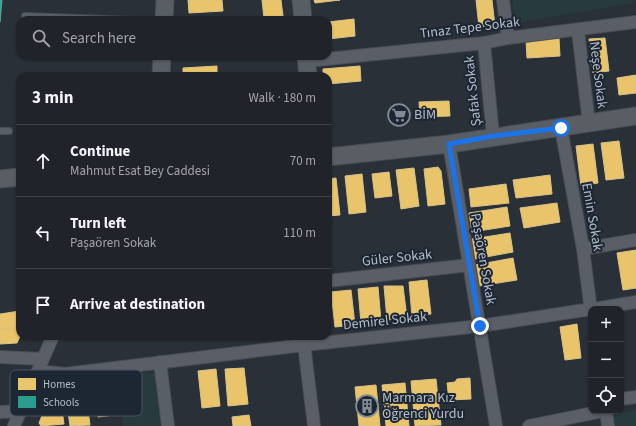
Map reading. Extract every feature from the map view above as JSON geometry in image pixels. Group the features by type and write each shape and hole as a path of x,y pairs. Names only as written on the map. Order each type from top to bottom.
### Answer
{"main road":[{"path":"164,16 165,0"},
{"path":"301,0 303,16"},
{"path":"161,72 162,60"},
{"path":"332,157 449,144 493,136 590,124 636,116"},
{"path":"0,179 16,177"}],"street":[{"path":"503,0 508,38"},
{"name":"Tınaz Tepe Sokak","path":"307,64 484,44 508,38 578,31 636,22"},
{"name":"Neşe Sokak","path":"578,31 590,124"},
{"name":"Şafak Sokak","path":"484,44 493,136"},
{"name":"Emin Sokak","path":"561,128 583,249 590,306"},
{"name":"Paşaören Sokak","path":"449,144 496,426"},
{"path":"583,249 636,240"},
{"name":"Güler Sokak","path":"332,281 469,265"},
{"path":"612,306 636,302"},
{"name":"Demirel Sokak","path":"332,338 480,326 588,310"},
{"path":"38,370 51,340"},
{"path":"304,340 314,426"},
{"name":"Demirel Sokak","path":"97,370 304,340"},
{"path":"0,357 43,359"},
{"path":"160,362 168,426"},
{"path":"624,399 636,397"},
{"path":"0,412 10,412"},
{"path":"529,426 588,414"},
{"path":"606,414 608,426"},
{"path":"14,426 19,416"}],"lane":[{"path":"0,131 9,131"}],"green space":[{"path":"512,0 633,0 633,3 515,23"},
{"path":"156,372 163,426 123,426 122,416 142,416 142,374"},
{"path":"636,410 636,426 615,426 613,414 624,414 624,412"}],"building: Homes":[{"path":"188,0 222,0 223,11 189,13"},
{"path":"262,0 281,0 283,16 264,16"},
{"path":"314,0 340,0 315,3"},
{"path":"476,0 492,0 495,26 479,27"},
{"path":"354,19 355,36 332,39 332,22"},
{"path":"559,38 560,56 527,58 526,41"},
{"path":"605,38 609,71 593,73 589,39"},
{"path":"217,66 217,72 183,72 183,68"},
{"path":"360,66 361,81 332,84 332,72 323,72 323,69"},
{"path":"636,75 636,93 619,95 617,78"},
{"path":"449,101 450,116 420,117 419,102"},
{"path":"619,141 624,178 606,180 601,143"},
{"path":"593,144 598,183 581,186 576,146"},
{"path":"438,167 441,171 445,204 428,206 424,169"},
{"path":"414,168 419,206 401,209 396,170"},
{"path":"389,172 392,196 375,198 372,174"},
{"path":"362,174 366,212 349,214 345,176"},
{"path":"550,175 552,194 516,198 513,180"},
{"path":"332,178 336,178 340,215 332,216"},
{"path":"506,184 509,203 471,207 469,189"},
{"path":"557,203 560,222 524,228 520,208"},
{"path":"507,207 510,226 472,232 469,213"},
{"path":"510,233 513,252 475,259 472,239"},
{"path":"636,250 636,288 623,290 617,253"},
{"path":"513,258 517,280 479,286 475,265"},
{"path":"427,280 431,314 412,316 409,282"},
{"path":"384,286 403,286 407,318 387,320"},
{"path":"378,287 381,321 361,323 358,289"},
{"path":"351,290 355,325 335,327 332,292"},
{"path":"16,312 16,327 0,329 0,314"},
{"path":"577,324 581,358 565,360 560,327"},
{"path":"16,327 16,340 18,340 17,343 0,344 0,329"},
{"path":"244,368 248,404 228,406 225,369"},
{"path":"216,369 220,406 202,408 198,371"},
{"path":"470,378 471,399 449,400 447,383 455,382 457,379"},
{"path":"436,379 441,425 415,426 411,381"},
{"path":"405,383 409,426 386,426 382,385"},
{"name":"Marmara Kız Öğrenci Yurdu","path":"376,385 380,426 359,426 355,387"},
{"path":"249,415 251,426 233,426 232,417"},
{"path":"42,416 63,416 64,424 41,426 39,423"},
{"path":"69,416 89,416 90,425 70,426"}],"building: Schools":[{"path":"0,0 2,0 0,22"}],"place":[{"name":"BİM","path":"399,115"},
{"name":"Marmara Kız Öğrenci Yurdu","path":"367,406"}],"route":[{"path":"480,326 449,144 493,136 561,128"}]}
